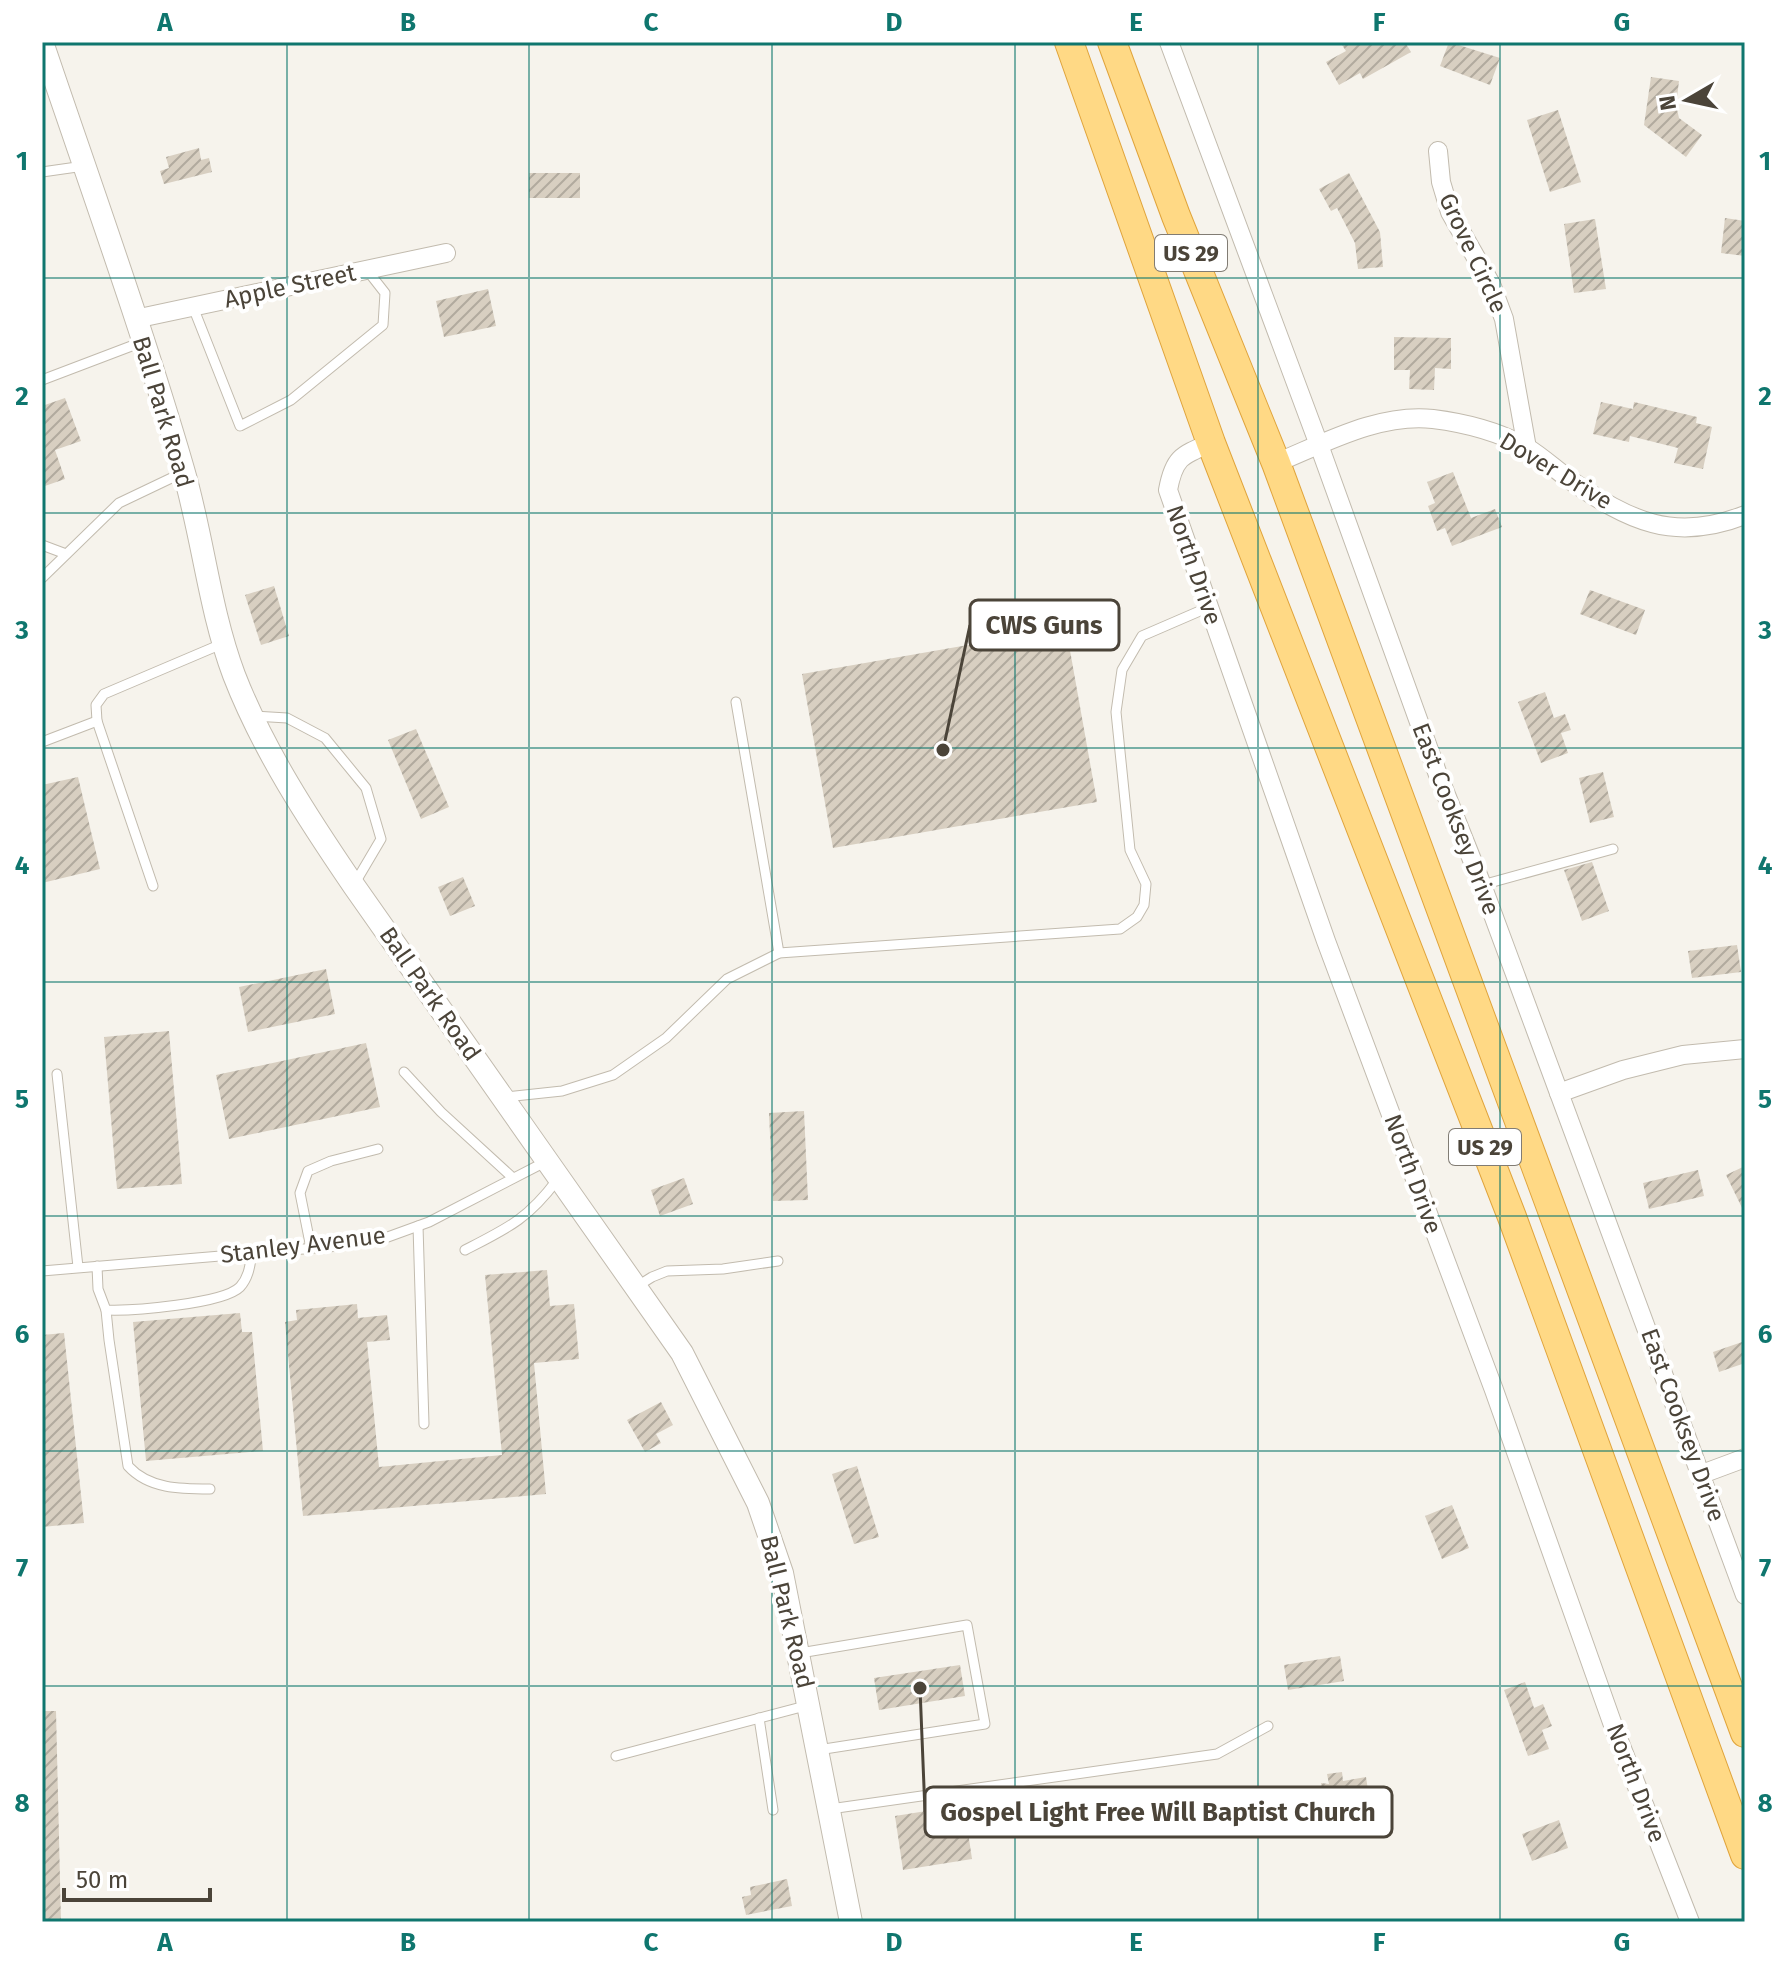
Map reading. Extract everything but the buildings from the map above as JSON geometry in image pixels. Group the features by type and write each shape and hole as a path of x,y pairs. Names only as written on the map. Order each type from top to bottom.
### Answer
{"highway":[{"name":"US 29","path":"1069,42 1211,443 1512,1217 1745,1855"},
{"name":"US 29","path":"1112,42 1176,216 1276,463 1745,1733"}],"street":[{"name":"Ball Park Road","path":"42,42 184,472 214,611 235,676 253,716 311,822 354,886 682,1353 758,1503 782,1573 851,1922"},
{"name":"East Cooksey Drive","path":"1169,42 1437,772 1482,885 1745,1595"},
{"name":"Grove Circle","path":"1438,151 1441,182 1450,212 1491,284 1504,319 1527,448"},
{"name":"Apple Street","path":"135,319 446,253"},
{"name":"Dover Drive","path":"1276,463 1386,421 1430,419 1482,428 1527,448 1604,503 1649,524 1691,530 1745,515"},
{"name":"North Drive","path":"1211,443 1182,455 1172,469 1168,490 1326,941 1494,1390 1614,1728 1690,1922"},
{"path":"1559,1093 1623,1070 1683,1055 1745,1049"},
{"path":"1702,1474 1745,1458"}],"lane":[{"path":"42,172 84,166"},
{"path":"193,307 240,426 291,400 383,325 385,293 367,269"},
{"path":"42,380 142,342"},
{"path":"42,578 119,503 184,472"},
{"path":"42,545 66,554"},
{"path":"503,1097 562,1091 613,1075 666,1038 727,979 779,953 1120,929 1137,917 1144,905 1146,884 1130,850 1116,712 1122,670 1142,636 1209,607"},
{"path":"153,886 97,721 96,705 104,694 224,643"},
{"path":"736,702 779,953"},
{"path":"253,716 287,718 325,738 366,788 381,839 354,886"},
{"path":"42,742 97,721"},
{"path":"1482,885 1613,849"},
{"path":"404,1072 441,1112 513,1178"},
{"path":"57,1074 78,1267"},
{"path":"311,1248 300,1193 308,1171 331,1161 378,1149"},
{"path":"465,1250 516,1224 539,1205 553,1169"},
{"name":"Stanley Avenue","path":"42,1271 311,1248 385,1238 418,1226 513,1178 553,1169"},
{"path":"418,1226 424,1424"},
{"path":"106,1310 138,1311 222,1296 238,1289 249,1274 252,1253"},
{"path":"636,1287 667,1271 723,1269 778,1261"},
{"path":"97,1266 98,1289 106,1310 128,1466 140,1478 175,1489 210,1489"},
{"path":"798,1653 967,1625 985,1724 818,1750"},
{"path":"616,1756 809,1705"},
{"path":"759,1718 773,1810"},
{"path":"830,1809 1217,1754 1268,1726"}],"place":[{"name":"CWS Guns","path":"943,750"},
{"name":"Gospel Light Free Will Baptist Church","path":"920,1688"}]}
